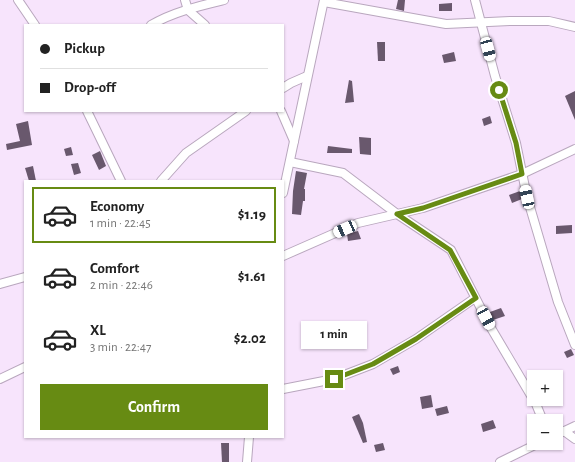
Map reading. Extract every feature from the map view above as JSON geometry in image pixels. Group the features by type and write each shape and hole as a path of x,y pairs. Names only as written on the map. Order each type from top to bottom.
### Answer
{"street":[{"path":"18,0 34,24"},
{"path":"185,0 188,10 204,24"},
{"path":"153,24 162,19 188,10 224,0"},
{"path":"475,0 480,22 516,143 527,197 558,302 575,345"},
{"path":"284,189 324,1 446,24 549,21 575,27"},
{"path":"284,87 308,76"},
{"path":"88,112 122,180"},
{"path":"162,180 186,153 245,112"},
{"path":"280,112 294,142"},
{"path":"284,256 358,223 423,208 522,174 575,149"},
{"path":"290,162 343,173 397,214 450,250 491,328 536,404 540,414"},
{"path":"0,284 24,277"},
{"path":"284,389 334,379 373,364 416,339 476,298"},
{"path":"0,379 24,367"},
{"path":"575,426 564,431 575,439"},
{"path":"246,462 250,438"},
{"path":"500,462 527,449"}],"building":[{"path":"398,0 405,0 404,11 396,9"},
{"path":"452,3 452,11 439,11 439,4"},
{"path":"377,42 385,42 385,61 378,61"},
{"path":"454,52 456,61 444,63 442,55"},
{"path":"349,80 352,81 354,102 345,103"},
{"path":"575,91 575,120 565,96"},
{"path":"490,116 492,123 484,126 482,119"},
{"path":"28,121 32,145 7,150 6,144 20,141 16,124"},
{"path":"359,137 371,138 371,155 360,154"},
{"path":"328,146 352,149 352,153 327,153"},
{"path":"71,147 73,155 66,156 64,149"},
{"path":"100,151 106,166 99,170 92,155"},
{"path":"78,163 81,173 74,175 71,164"},
{"path":"33,166 36,180 29,180 25,168"},
{"path":"296,171 307,173 304,189 305,201 303,201 301,215 292,214"},
{"path":"520,191 522,199 512,203 509,195"},
{"path":"572,225 572,233 556,234 556,226"},
{"path":"358,231 361,239 348,241 347,234"},
{"path":"501,308 505,316 493,320 490,312"},
{"path":"571,349 574,355 567,358 564,352"},
{"path":"398,366 400,372 393,375 390,369"},
{"path":"431,395 433,407 422,409 420,397"},
{"path":"447,406 449,413 437,416 435,409"},
{"path":"359,414 363,423 367,442 363,443 352,417"},
{"path":"493,420 496,428 483,432 481,424"},
{"path":"221,443 229,443 229,462 222,462"},
{"path":"383,443 385,450 376,452 374,445"}],"route":[{"path":"334,379 373,364 416,339 446,317 476,298 450,250 397,214 423,208 522,174 516,143 499,90"}]}
